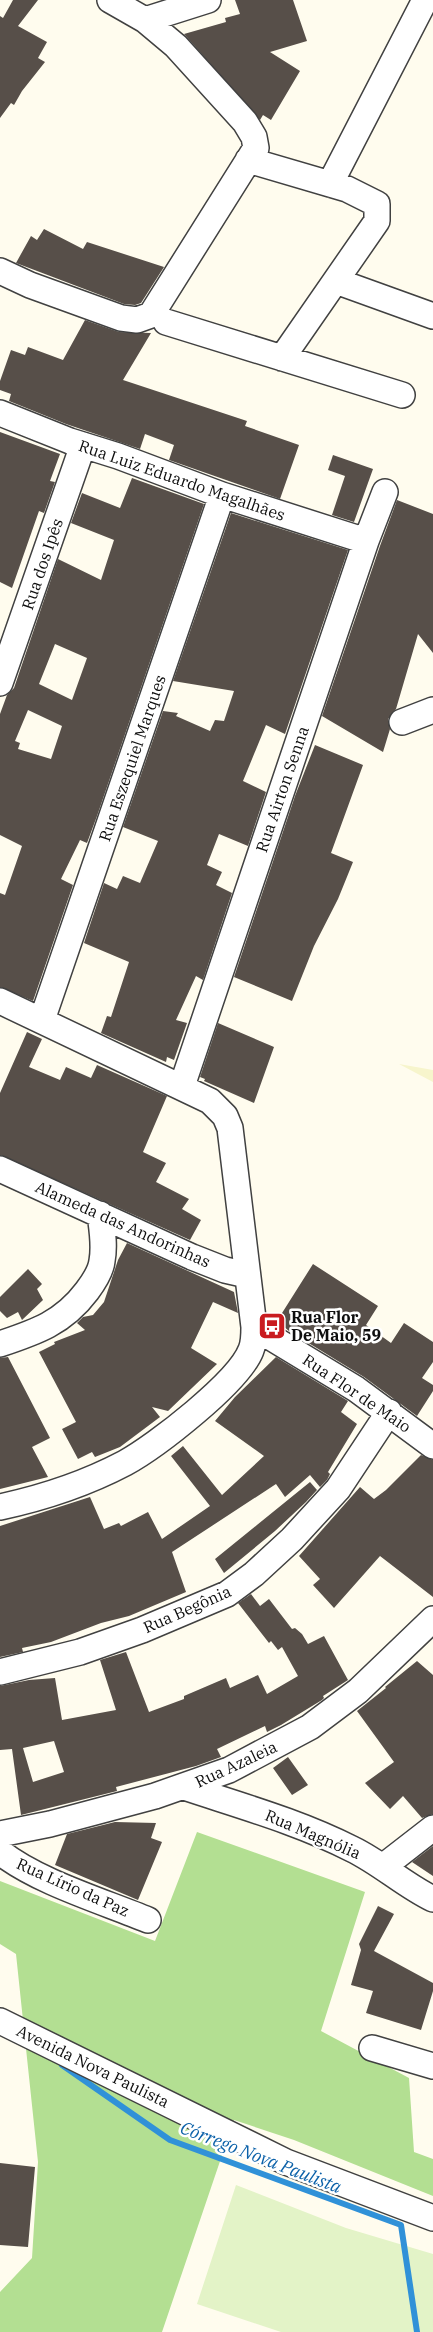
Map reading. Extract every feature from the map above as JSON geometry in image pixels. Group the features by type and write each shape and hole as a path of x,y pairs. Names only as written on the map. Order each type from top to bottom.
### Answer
{"street":[{"path":"0,272 30,285 122,318 144,319 151,315 256,148 254,137 245,122 176,46 145,20 110,0"},
{"path":"145,20 208,0"},
{"path":"330,184 424,13"},
{"path":"248,160 347,189 377,204 377,221 282,358"},
{"path":"336,281 433,316"},
{"path":"166,322 402,396"},
{"name":"Rua Luiz Eduardo Magalhães","path":"0,413 222,495 366,541"},
{"name":"Rua dos Ipês","path":"0,683 83,445"},
{"name":"Rua Airton Senna","path":"182,1086 366,541 385,492"},
{"name":"Rua Eszequiel Marques","path":"42,1020 222,495"},
{"path":"402,722 433,710"},
{"path":"0,1001 182,1086 219,1108 230,1128 254,1327 251,1351 231,1378 197,1411 154,1444 127,1462 96,1477 0,1508"},
{"name":"Alameda das Andorinhas","path":"0,1169 200,1260 225,1270 248,1274"},
{"path":"0,1344 46,1328 74,1308 92,1284 102,1262 103,1240 100,1214"},
{"name":"Rua Flor de Maio","path":"254,1327 356,1389 433,1446"},
{"name":"Rua Begônia","path":"0,1672 89,1649 142,1630 227,1594 254,1574 292,1539 331,1496 389,1412"},
{"name":"Rua Azaleia","path":"0,1834 50,1824 184,1787 229,1770 310,1727 358,1692 429,1629"},
{"name":"Rua Magnólia","path":"184,1787 306,1828 353,1849 384,1866 409,1885 433,1899"},
{"path":"384,1866 433,1828"},
{"name":"Rua Lírio da Paz","path":"0,1852 13,1862 52,1881 148,1920"},
{"name":"Avenida Nova Paulista","path":"0,2021 286,2162 433,2218"},
{"path":"372,2048 433,2066"}],"shaded area":[{"path":"399,1064 433,1070 433,1082"}],"green space":[{"path":"197,1832 365,1892 321,2031 409,2078 414,2152 433,2159 433,2196 294,2140 234,2120 162,2332 0,2332 0,2292 32,2258 38,2162 16,1954 0,1944 0,1881 155,1941"},
{"path":"236,2185 346,2228 433,2254 433,2332 281,2332 197,2304"}],"building":[{"path":"13,0 38,0 18,26 47,42 38,58 45,62 22,91 14,105 11,103 0,118 0,16 3,18"},
{"path":"235,0 293,0 307,41 270,52 300,71 271,120 263,115 260,120 184,34 226,22 225,18 240,14"},
{"path":"44,229 83,249 87,242 164,267 141,303 135,305 124,304 16,263 31,236 37,240"},
{"path":"85,320 119,332 151,333 123,380 247,421 245,426 299,445 280,499 169,460 174,445 145,434 140,449 66,424 9,401 11,394 0,390 0,381 11,350 25,355 28,347 63,360"},
{"path":"0,432 60,454 50,481 55,482 44,513 39,511 12,588 0,582"},
{"path":"333,455 373,469 354,522 332,515 345,476 328,470"},
{"path":"132,478 204,504 87,843 80,840 61,879 73,885 33,1001 0,987 0,893 5,895 22,846 0,835 0,714 7,695 14,688 58,559 101,580 114,540 71,523 82,493 120,508","holes":["55,644 87,658 72,700 39,684","28,710 62,726 51,759 18,749 20,743 15,741"]},
{"path":"397,500 433,514 433,653 418,634 396,709 388,719 390,729 383,752 322,716"},
{"path":"231,513 348,550 285,734 266,725 243,781 266,792 248,846 219,834 207,865 222,872 216,885 232,893 203,980 196,976 176,1020 187,1023 174,1060 167,1057 166,1062 101,1033 107,1016 111,1017 129,962 84,943 104,883 117,889 123,876 140,883 158,841 123,827 163,711 178,713 176,716 210,731 215,720 224,721 234,691 173,681"},
{"path":"315,745 363,765 331,853 353,862 338,899 314,946 292,1001 234,977 295,796"},
{"path":"218,1023 274,1047 254,1103 204,1081 205,1079 200,1077"},
{"path":"27,1032 42,1039 29,1067 60,1080 66,1067 91,1078 97,1065 167,1096 143,1152 166,1163 156,1182 189,1199 182,1209 201,1220 190,1240 0,1155 0,1093"},
{"path":"127,1243 234,1292 238,1313 213,1302 191,1348 217,1364 168,1411 152,1407 160,1417 120,1447 95,1457 92,1452 78,1459 62,1429 76,1422 39,1352 55,1344 54,1342 85,1330 77,1323 83,1317 93,1315 104,1302 118,1260"},
{"path":"313,1264 378,1306 366,1325 391,1343 404,1323 433,1342 433,1362 422,1378 433,1385 433,1391 417,1416 364,1377 289,1331 277,1321"},
{"path":"28,1269 42,1284 37,1289 43,1300 22,1320 18,1312 7,1318 0,1311 0,1297"},
{"path":"8,1357 50,1438 32,1447 48,1477 0,1489 0,1358"},
{"path":"276,1357 348,1401 341,1412 357,1424 328,1472 330,1474 327,1480 320,1487 310,1475 285,1497 276,1484 172,1552 186,1592 129,1616 101,1623 51,1642 22,1648 23,1652 0,1657 0,1526 90,1497 104,1529 119,1523 121,1526 148,1512 162,1539 210,1506 171,1456 183,1446 222,1495 264,1456 215,1421 235,1397"},
{"path":"421,1455 433,1460 433,1597 380,1556 334,1608 313,1585 320,1579 299,1556 360,1487 374,1499 386,1490"},
{"path":"310,1482 317,1490 306,1502 275,1531 224,1573 215,1559"},
{"path":"251,1594 260,1606 269,1599 292,1629 295,1628 302,1634 308,1644 324,1636 348,1680 323,1696 322,1700 281,1725 267,1732 265,1726 217,1749 221,1757 196,1766 116,1787 117,1791 21,1815 12,1749 0,1750 0,1686 29,1680 55,1678 62,1720 116,1710 100,1660 126,1652 149,1712 184,1699 184,1696 226,1678 230,1688 258,1675 267,1694 298,1676 282,1647 278,1650 271,1641 269,1643 238,1603","holes":["54,1741 64,1772 33,1782 23,1748"]},
{"path":"417,1661 433,1675 433,1814 422,1818 403,1796 390,1809 365,1783 394,1762 357,1711"},
{"path":"288,1757 308,1785 292,1795 273,1768"},
{"path":"115,1822 156,1823 151,1838 162,1842 138,1900 55,1865 67,1834"},
{"path":"433,1846 433,1876 412,1862"},
{"path":"378,1906 394,1914 374,1951 433,1983 433,1991 421,2030 366,2013 373,1991 351,1985 361,1950 359,1944"},
{"path":"0,2163 35,2167 28,2247 0,2245"}],"waterway":[{"name":"Córrego Nova Paulista","path":"62,2065 170,2140 401,2225 417,2332"}],"place":[{"name":"Rua Flor De Maio, 59","path":"272,1326"}]}
